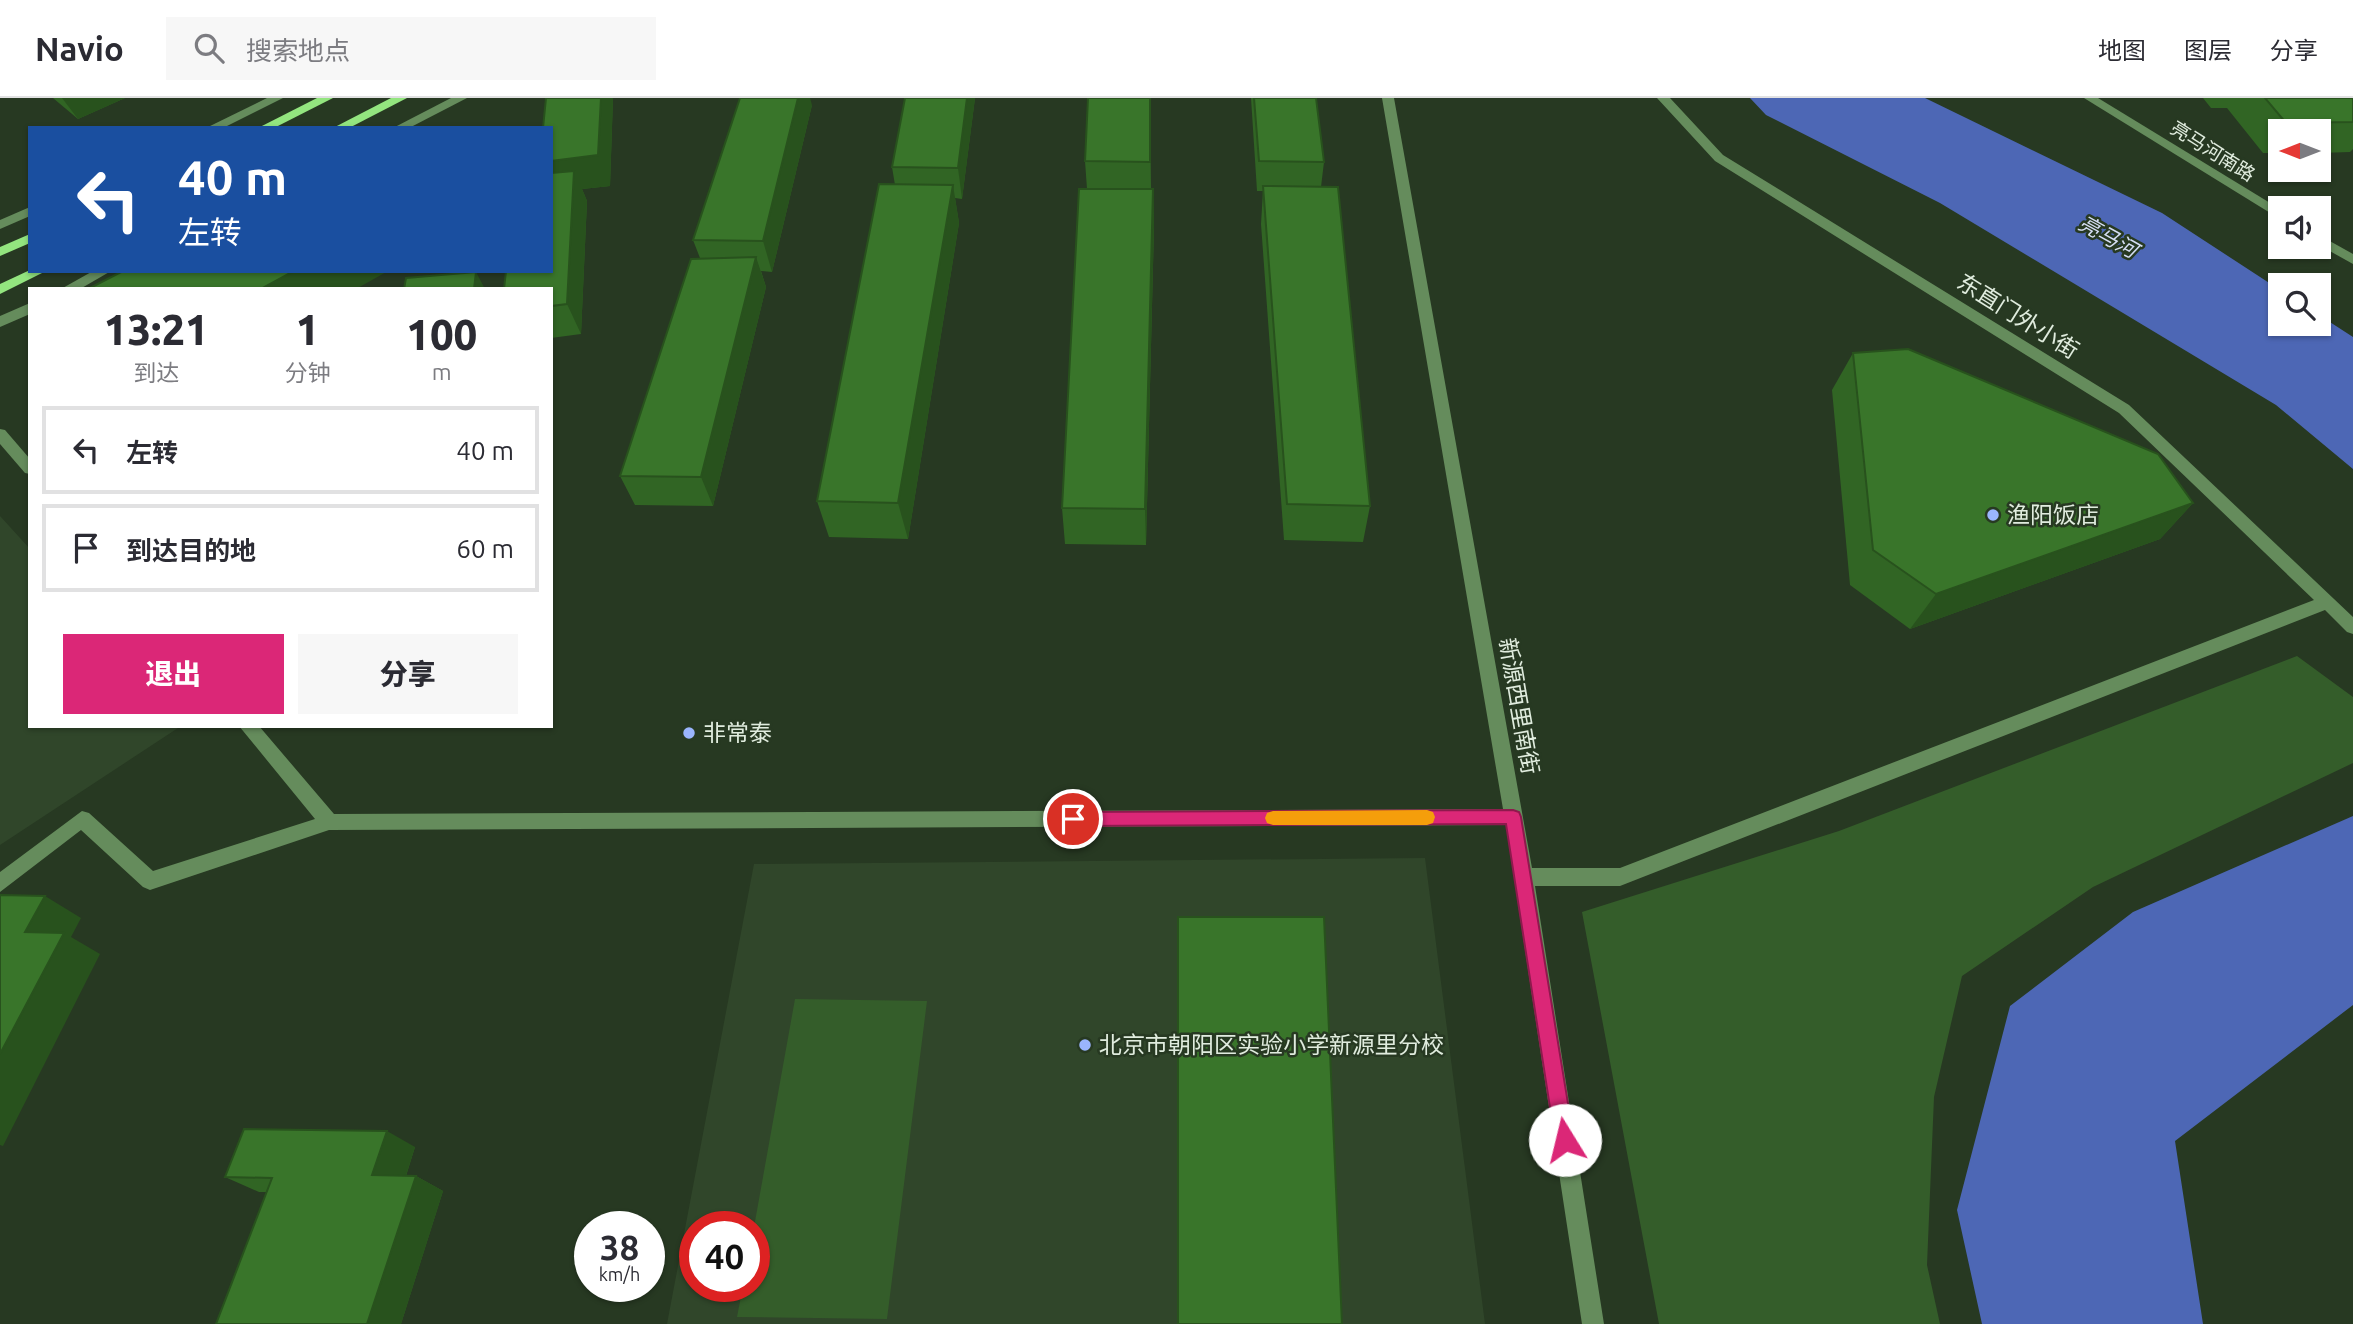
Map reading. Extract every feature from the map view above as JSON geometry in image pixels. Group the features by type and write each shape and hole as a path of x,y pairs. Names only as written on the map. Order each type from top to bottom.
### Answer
{"main road":[{"path":"268,126 327,98"},
{"path":"343,126 401,98"},
{"path":"0,253 28,239"},
{"path":"0,290 36,273"}],"street":[{"path":"216,126 277,98"},
{"path":"404,126 461,98"},
{"name":"新源西里南街","path":"1388,98 1524,877 1593,1324"},
{"name":"东直门外小街","path":"1663,98 1719,158 2124,409 2353,627"},
{"name":"亮马河南路","path":"2090,98 2268,208"},
{"path":"0,225 28,212"},
{"path":"2331,246 2353,260"},
{"path":"72,287 100,273"},
{"path":"0,322 28,308"},
{"path":"0,434 28,467"},
{"path":"1524,877 1620,877 2328,602"},
{"path":"250,728 329,822"},
{"path":"0,883 82,819 150,881 329,822 1513,817"}],"shaded area":[{"path":"0,516 28,547 28,728 178,728 0,845"},
{"name":"北京市朝阳区实验小学新源里分校","path":"1425,858 1485,1324 667,1324 679,1261 679,1302 770,1302 770,1211 688,1211 754,864"}],"green space":[{"path":"2297,656 2353,697 2353,763 2093,887 1962,976 1934,1097 1927,1265 1940,1324 1659,1324 1582,912 1839,831"},
{"path":"795,999 927,1001 887,1319 737,1317 740,1302 770,1302 770,1211 757,1211"}],"water":[{"name":"亮马河","path":"1750,98 1925,98 2162,213 2268,282 2268,336 2331,336 2331,323 2353,337 2353,469 2276,405 1940,203 1766,115"},
{"path":"2353,816 2353,1005 2175,1141 2203,1324 1982,1324 1957,1210 2010,1006 2133,912"}],"building":[{"path":"546,98 601,98 598,155 553,161 553,126 543,126"},
{"path":"740,98 798,98 763,241 693,240"},
{"path":"905,98 967,98 958,168 892,167"},
{"path":"1088,98 1150,98 1150,162 1085,161"},
{"path":"1254,98 1316,98 1324,162 1259,161"},
{"path":"2265,98 2353,98 2353,122 2283,119"},
{"path":"574,171 567,304 553,306 553,287 504,287 506,273 553,273 553,173"},
{"path":"879,184 953,185 898,503 817,501"},
{"path":"1263,186 1338,187 1370,506 1287,504"},
{"path":"1079,189 1153,189 1145,509 1062,508"},
{"path":"756,257 701,477 620,476 691,259"},
{"path":"119,273 290,273 265,287 92,287"},
{"path":"476,273 474,287 404,287 406,278"},
{"name":"渔阳饭店","path":"1908,349 2158,454 2193,503 1936,594 1873,550 1853,353"},
{"path":"0,895 45,896 25,932 64,933 0,1054"},
{"path":"1178,917 1324,917 1342,1324 1178,1324"},
{"path":"244,1129 387,1131 372,1175 416,1176 367,1324 216,1324 272,1178 225,1177"}],"slow traffic":[{"path":"1273,818 1427,817"}],"place":[{"name":"渔阳饭店","path":"1993,515"},
{"name":"非常泰","path":"689,733"},
{"name":"北京市朝阳区实验小学新源里分校","path":"1085,1045"}],"route":[{"path":"1073,819 1513,817 1565,1140"}]}
